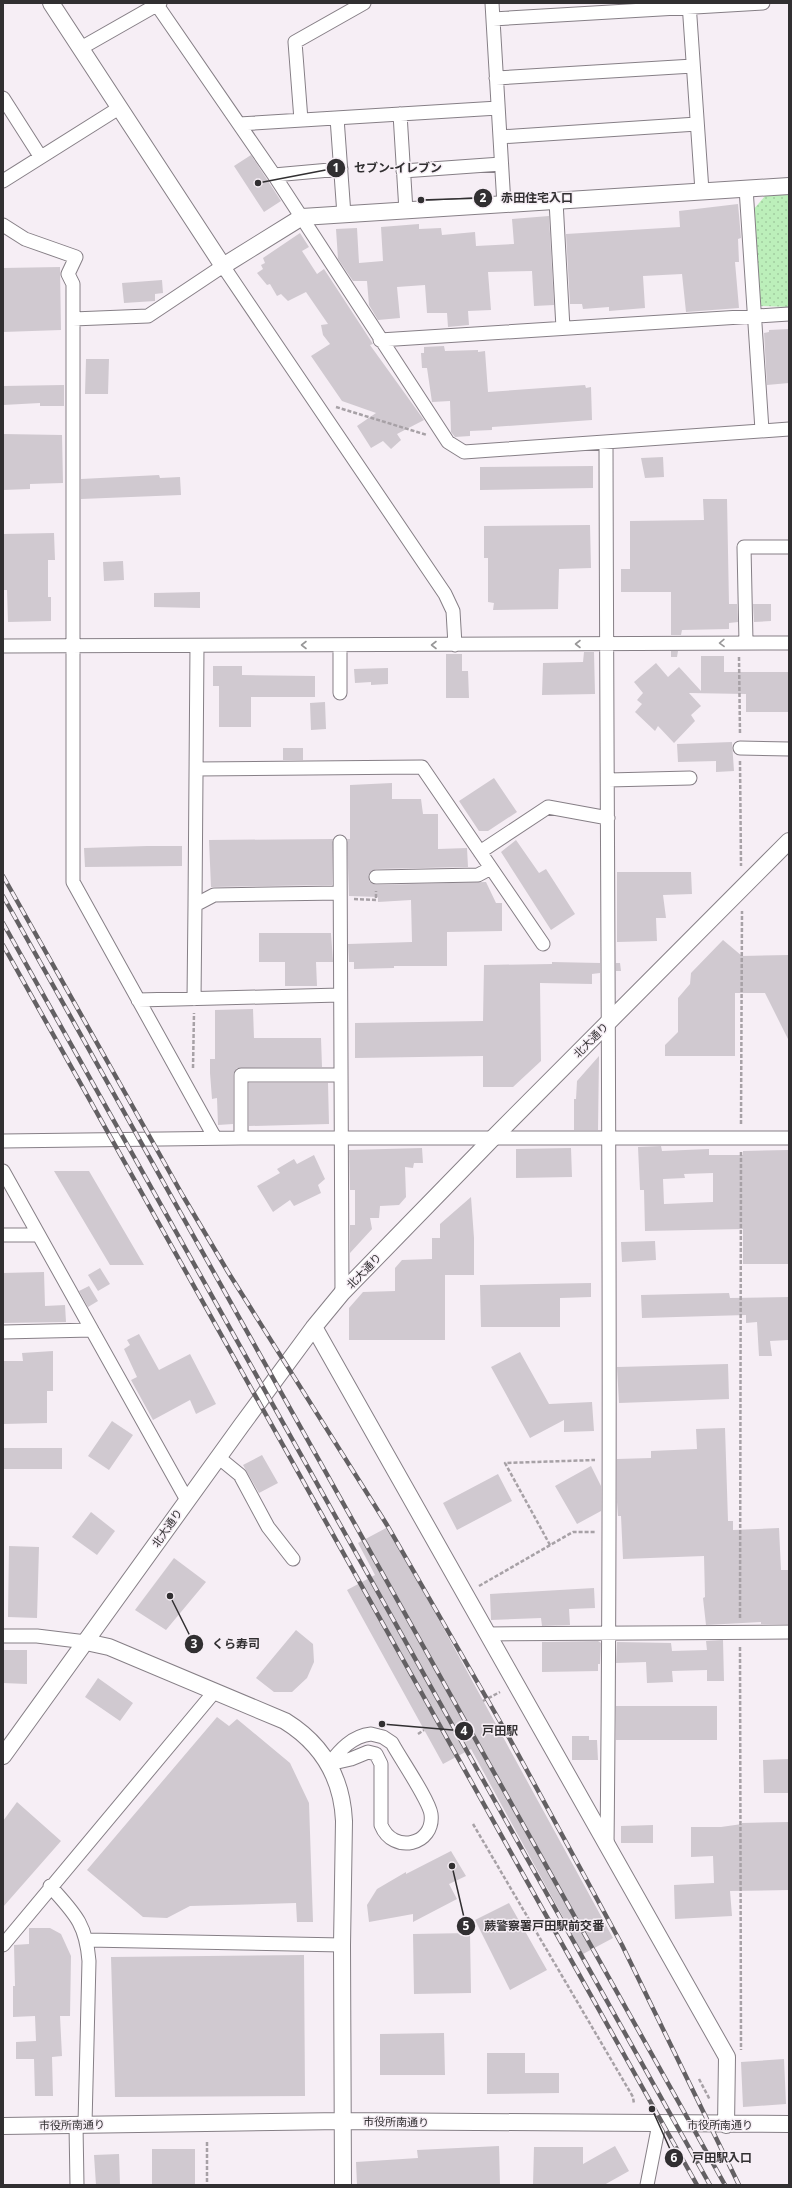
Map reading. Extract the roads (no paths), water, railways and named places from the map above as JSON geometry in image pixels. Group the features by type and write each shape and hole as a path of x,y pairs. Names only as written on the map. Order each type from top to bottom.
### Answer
{"street":[{"path":"52,3 223,266 445,594 453,611 455,645"},
{"path":"301,120 295,42 364,3"},
{"path":"492,3 504,205"},
{"path":"494,19 689,5 763,3"},
{"path":"81,48 159,4 302,217 380,340 448,442 464,452 789,429"},
{"path":"689,5 702,191"},
{"path":"496,78 693,66"},
{"path":"3,98 40,156"},
{"path":"3,181 40,156 119,108"},
{"path":"239,124 498,108"},
{"path":"400,114 406,211"},
{"path":"337,118 344,215"},
{"path":"500,137 697,124"},
{"path":"403,171 501,164"},
{"path":"274,175 341,169"},
{"path":"73,319 148,316 223,266 302,217 789,186"},
{"path":"746,188 762,430"},
{"path":"556,201 563,328"},
{"path":"3,225 25,239 76,257 68,274 73,284 73,882 215,1138"},
{"path":"380,340 789,314"},
{"path":"606,443 609,1138 609,1632 607,1846"},
{"path":"742,642 744,547 789,547"},
{"path":"3,646 789,643"},
{"path":"340,645 340,693"},
{"path":"194,999 197,646"},
{"path":"740,748 789,748"},
{"path":"196,769 422,767 543,944"},
{"path":"608,780 690,778"},
{"path":"480,852 548,807 608,818"},
{"name":"北大通り","path":"3,1756 314,1326 342,1294 493,1138 789,841"},
{"path":"340,842 342,1294"},
{"path":"376,877 478,875 491,868"},
{"path":"195,905 214,895 340,896"},
{"path":"138,1000 340,995"},
{"path":"241,1138 241,1075 340,1075"},
{"path":"3,1141 341,1137 789,1138"},
{"path":"3,1172 187,1500"},
{"path":"3,1235 38,1235"},
{"path":"314,1326 464,1594 727,2057 726,2125"},
{"path":"3,1332 92,1330"},
{"path":"218,1457 240,1475 268,1527 293,1559"},
{"path":"487,1634 789,1632"},
{"path":"3,1636 37,1636 86,1642 109,1648 285,1721 296,1728 316,1746 329,1764 339,1788 343,1804 343,2185"},
{"path":"3,1945 50,1886 215,1691"},
{"path":"366,1735 378,1735 388,1739 428,1805 431,1821 429,1830 423,1837 407,1844 398,1842 384,1831 381,1825 381,1764 376,1754 368,1752 352,1760 329,1764 344,1746 366,1735"},
{"path":"50,1886 78,1917 88,1940 89,1961 77,2185"},
{"path":"88,1940 342,1945"},
{"name":"市役所南通り","path":"3,2126 342,2121 726,2125 789,2124"},
{"path":"647,2185 659,2124"}],"railway":[{"path":"3,876 183,1196 228,1272 387,1525 506,1732 622,1945 739,2185"},
{"path":"3,896 725,2185"},
{"path":"3,923 710,2185"},
{"path":"3,945 697,2185"}],"place":[{"name":"セブン-イレブン","path":"258,183"},
{"name":"赤田住宅入口","path":"421,200"},
{"name":"くら寿司","path":"170,1596"},
{"name":"戸田駅","path":"382,1724"},
{"name":"蕨警察署戸田駅前交番","path":"452,1866"},
{"name":"戸田駅入口","path":"652,2109"}]}
